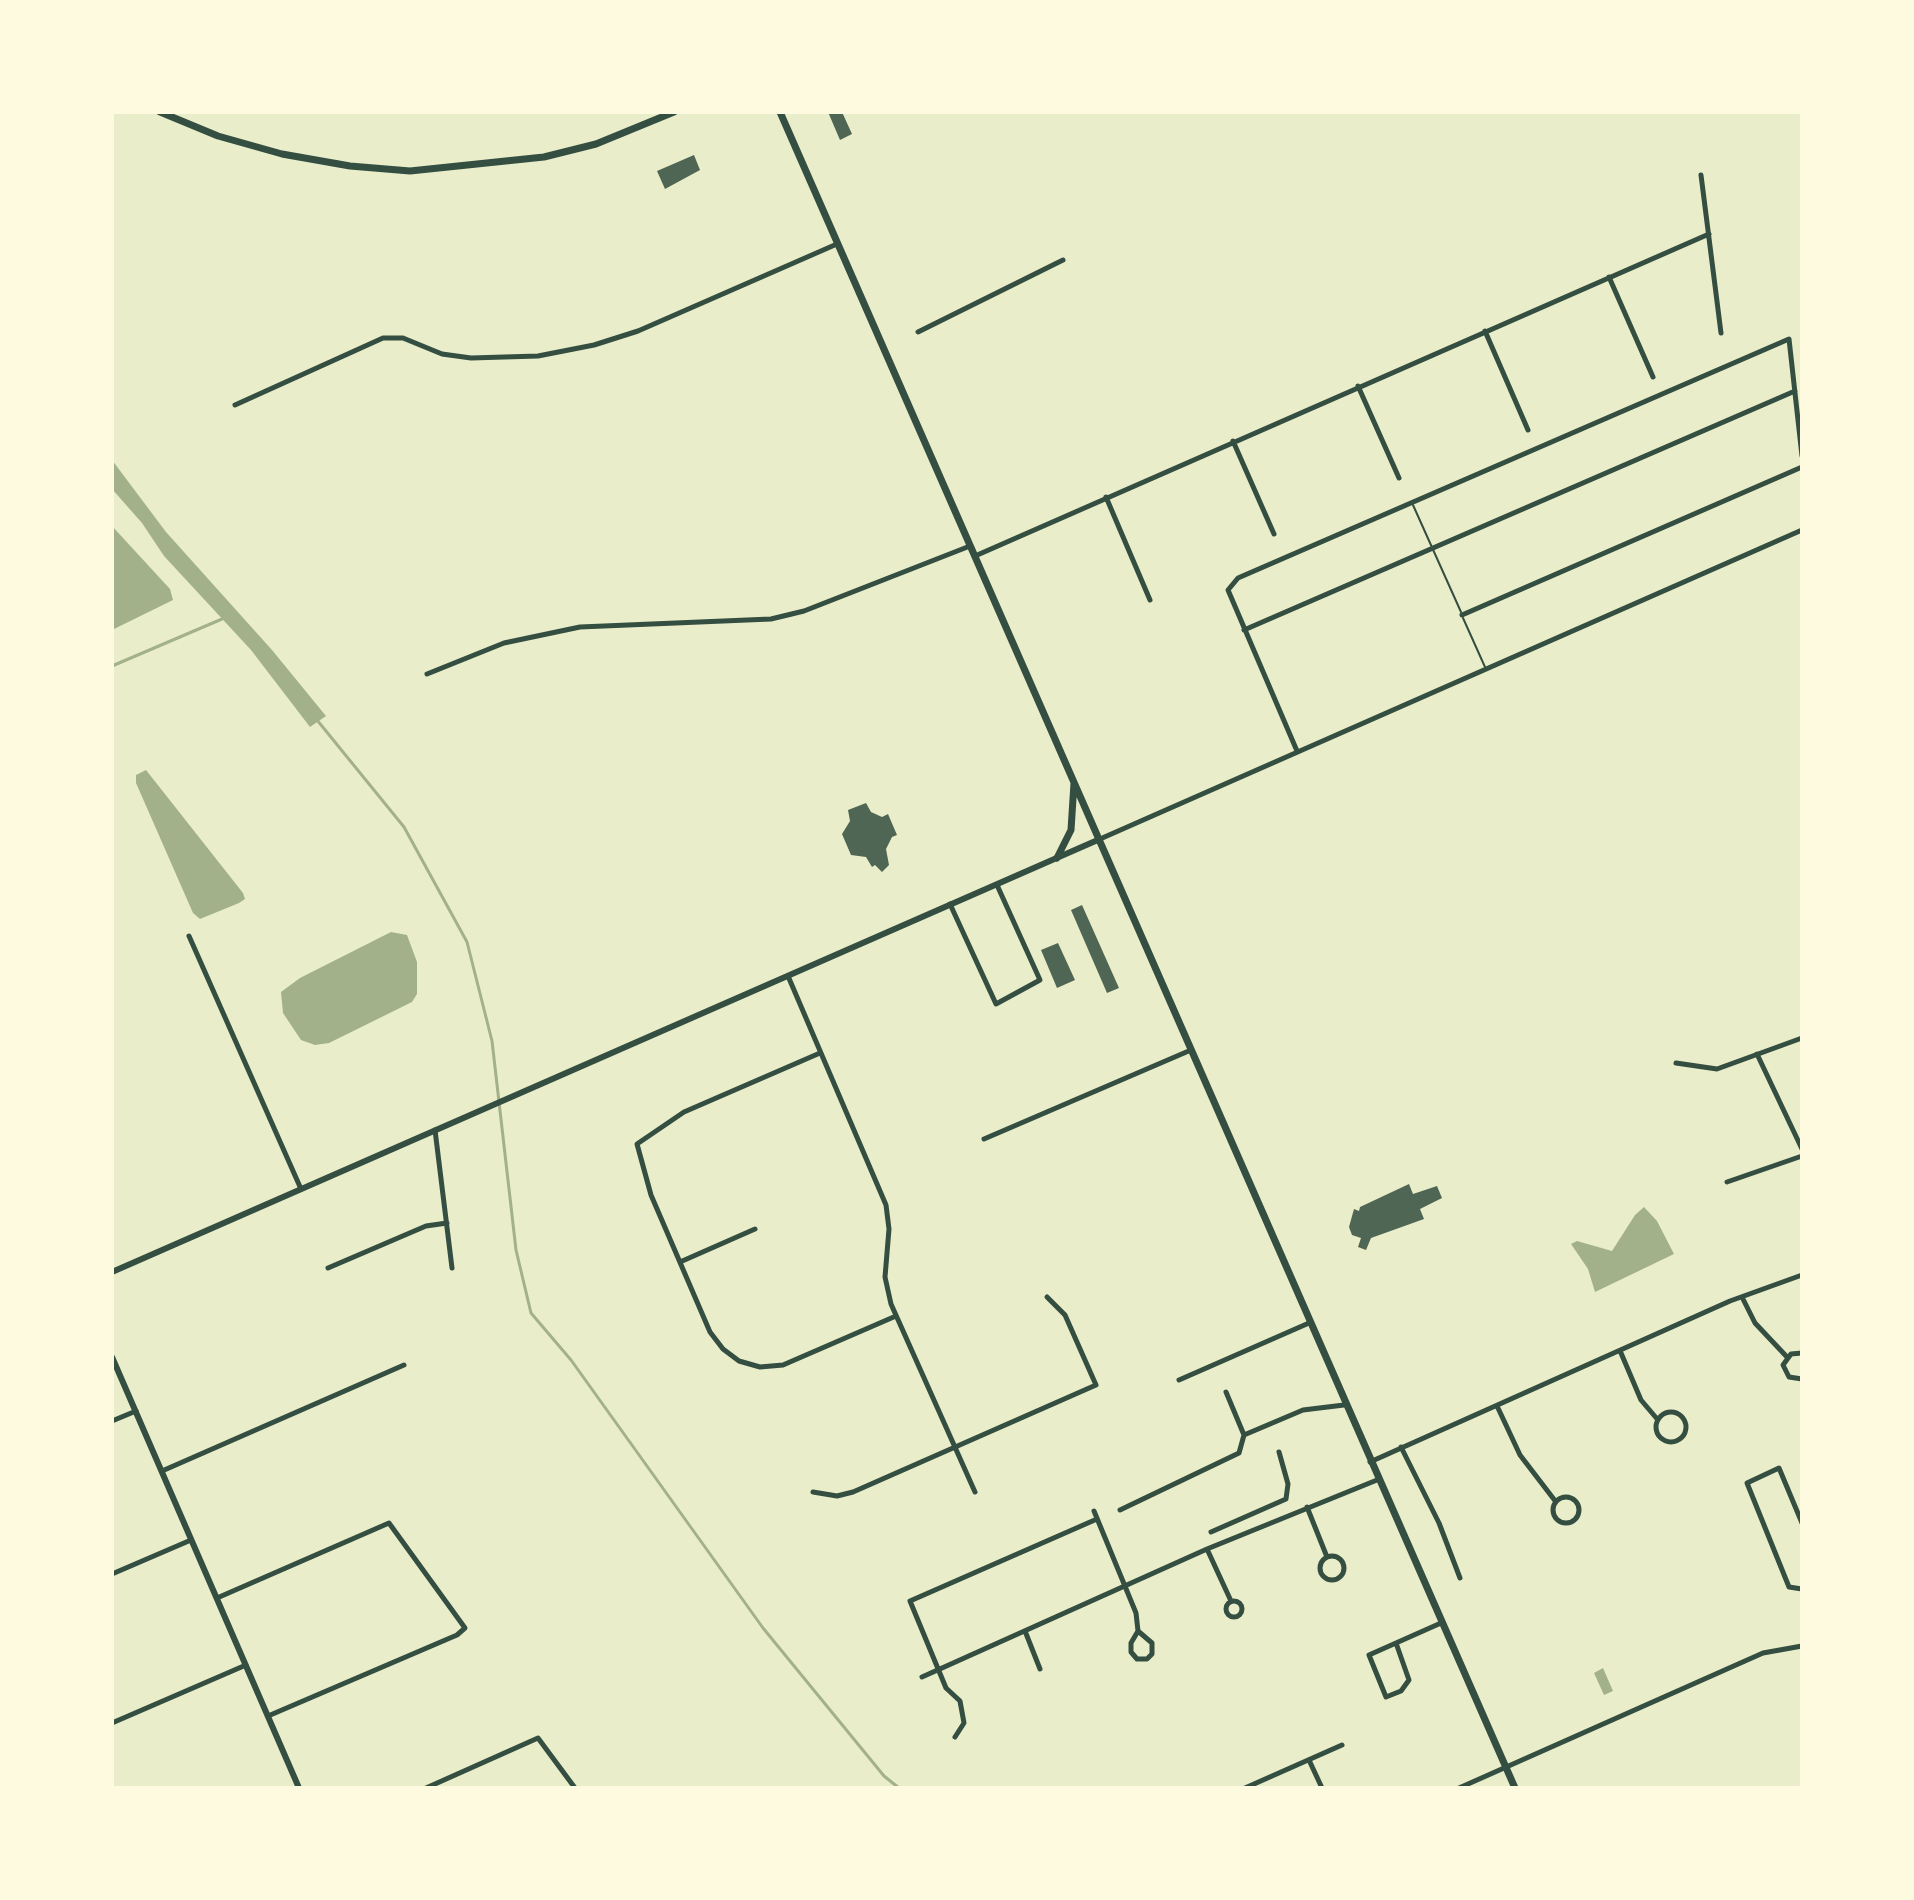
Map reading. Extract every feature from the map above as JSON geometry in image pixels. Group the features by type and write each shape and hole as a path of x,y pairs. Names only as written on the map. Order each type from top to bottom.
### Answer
{"main road":[{"path":"160,112 218,136 282,154 410,171 543,158 596,144 674,112"},
{"path":"780,112 1100,839 1344,1405 1515,1788"},
{"path":"1057,858 1071,830 1074,781"}],"street":[{"path":"1701,175 1721,333"},
{"path":"975,556 1709,234"},
{"path":"235,405 383,338 403,338 442,354 471,358 538,356 594,345 638,331 837,244"},
{"path":"918,332 1063,260"},
{"path":"1609,277 1653,377"},
{"path":"1485,331 1528,430"},
{"path":"1297,751 1228,590 1238,578 1789,339 1802,456"},
{"path":"1358,386 1399,478"},
{"path":"1244,630 1795,391"},
{"path":"1233,441 1274,534"},
{"path":"1462,615 1802,467"},
{"path":"1106,497 1150,600"},
{"path":"112,1272 1802,530"},
{"path":"427,674 504,643 580,627 782,617 970,546"},
{"path":"950,904 996,1004 1040,980 997,885"},
{"path":"189,936 301,1189"},
{"path":"788,976 886,1205 889,1229 885,1277 896,1316 975,1492"},
{"path":"1676,1063 1717,1069 1802,1038"},
{"path":"984,1139 1191,1050"},
{"path":"820,1053 684,1112 637,1144 651,1195 715,1340 731,1356 750,1365 783,1365 896,1316"},
{"path":"1757,1054 1802,1149"},
{"path":"435,1130 452,1268"},
{"path":"1727,1182 1802,1156"},
{"path":"328,1268 426,1226 447,1223"},
{"path":"680,1262 755,1229"},
{"path":"1370,1463 1742,1297 1802,1275"},
{"path":"813,1492 837,1496 853,1492 1096,1385 1065,1315 1047,1297"},
{"path":"1742,1297 1755,1323 1787,1357"},
{"path":"1179,1380 1309,1323"},
{"path":"1621,1353 1641,1400 1658,1420 1658,1434 1665,1441 1679,1440 1685,1432 1685,1422 1679,1414 1665,1413 1658,1420"},
{"path":"1802,1353 1787,1357 1783,1365 1786,1374 1793,1379 1802,1379"},
{"path":"112,1357 299,1788"},
{"path":"162,1471 404,1365"},
{"path":"1120,1510 1239,1453 1244,1435 1226,1392"},
{"path":"1244,1435 1303,1410 1344,1405"},
{"path":"1498,1408 1520,1455 1556,1502"},
{"path":"112,1421 136,1411"},
{"path":"1401,1447 1439,1523 1460,1578"},
{"path":"1211,1532 1288,1496 1279,1452"},
{"path":"1802,1523 1779,1468 1747,1483 1789,1587 1802,1589"},
{"path":"922,1677 1207,1549 1377,1480"},
{"path":"1567,1497 1575,1500 1580,1512 1576,1519 1568,1523 1556,1519 1553,1510 1556,1502 1567,1497"},
{"path":"1307,1507 1327,1557"},
{"path":"1094,1511 1127,1586 1138,1631 1152,1643 1152,1654 1147,1659 1137,1659 1131,1652 1131,1643 1138,1631"},
{"path":"1250,1515 1255,1529"},
{"path":"955,1737 964,1723 964,1712 960,1701 946,1688 910,1601 1097,1519"},
{"path":"217,1598 384,1523 396,1529 465,1628 457,1635 268,1716"},
{"path":"112,1574 191,1540"},
{"path":"1207,1549 1231,1601"},
{"path":"1327,1557 1339,1558 1343,1564 1342,1575 1335,1579 1324,1577 1320,1570 1327,1557"},
{"path":"1396,1643 1409,1680 1401,1691 1386,1697 1369,1655 1396,1643 1441,1623"},
{"path":"1025,1631 1040,1669"},
{"path":"1459,1788 1763,1653 1802,1646"},
{"path":"112,1723 246,1665"},
{"path":"426,1788 538,1738 575,1788"},
{"path":"1245,1788 1342,1745"},
{"path":"1309,1760 1322,1788"}],"lane":[{"path":"1412,503 1485,668"}],"shaded area":[{"path":"112,460 166,532 272,650 326,716 310,727 251,650 164,556 142,523 112,489"},
{"path":"112,526 170,589 173,600 112,630"},
{"path":"146,770 245,899 200,919 193,913 136,783 136,775"},
{"path":"391,932 407,935 417,962 417,994 412,1002 329,1043 315,1045 301,1040 283,1013 281,992 300,978"},
{"path":"1644,1207 1657,1221 1674,1254 1595,1292 1588,1269 1571,1244 1577,1241 1612,1251 1635,1215"},
{"path":"1603,1668 1613,1691 1604,1695 1594,1673"}],"building":[{"path":"828,112 842,112 852,134 840,140"},
{"path":"694,155 700,170 665,189 657,171"},
{"path":"866,803 871,812 882,817 888,814 897,835 892,837 886,849 889,865 882,872 875,865 872,867 866,857 851,855 842,834 850,821 848,810"},
{"path":"1082,905 1119,988 1107,993 1071,910"},
{"path":"1058,943 1075,980 1057,988 1041,950"},
{"path":"1409,1184 1413,1194 1437,1186 1442,1198 1420,1209 1424,1219 1371,1238 1366,1250 1358,1247 1361,1238 1352,1235 1349,1227 1354,1209 1359,1211 1360,1207"}],"waterway":[{"path":"112,666 222,619"},
{"path":"317,720 404,827 467,942 492,1041 516,1250 531,1313 571,1360 763,1628 884,1776 899,1788"}]}
